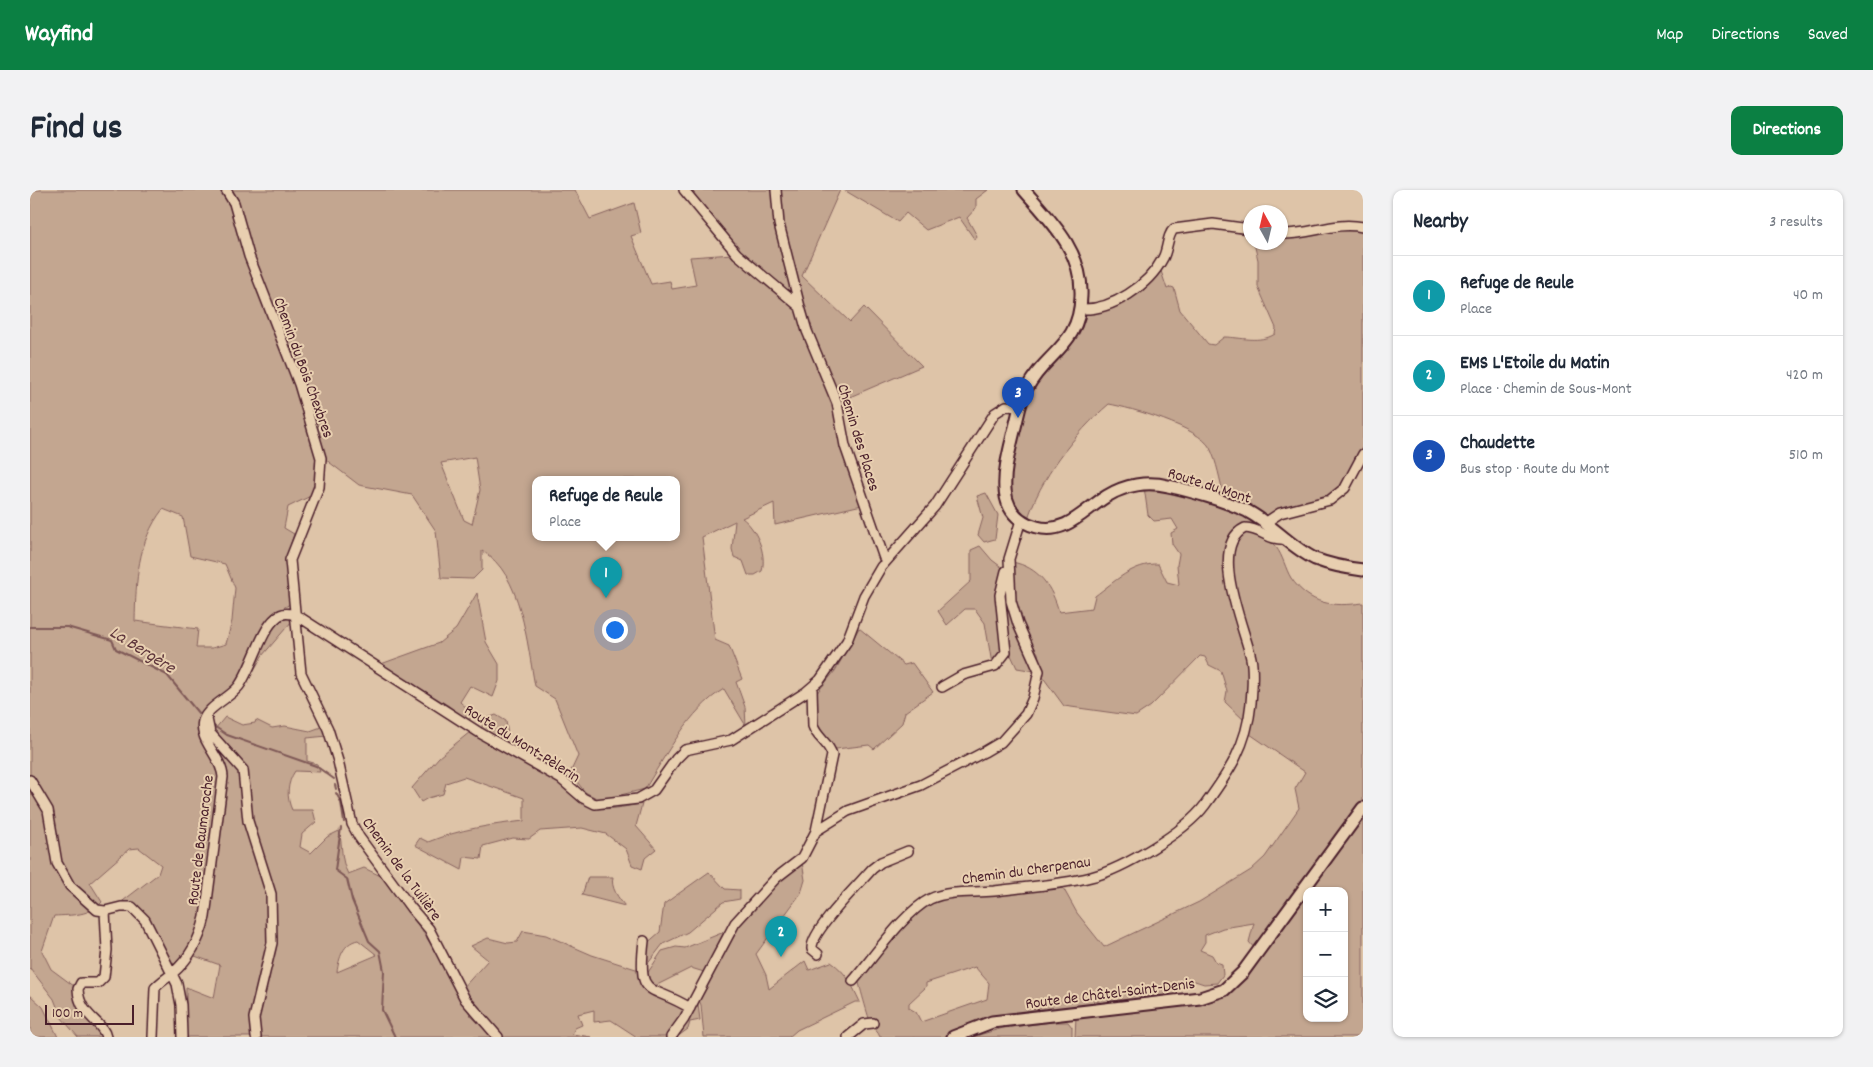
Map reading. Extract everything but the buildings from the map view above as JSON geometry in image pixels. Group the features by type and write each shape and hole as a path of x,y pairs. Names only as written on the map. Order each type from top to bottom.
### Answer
{"main road":[{"path":"1021,520 1009,506 1004,487 1006,464 1020,407 1024,392 1032,380 1070,337 1080,309 1081,284 1071,249 1058,230 1024,190"},
{"name":"Route du Mont","path":"1021,520 1039,528 1059,527 1078,518 1118,490 1128,486 1154,483 1235,506 1265,522 1314,558 1363,570"},
{"name":"Route de Châtel-Saint-Denis","path":"953,1037 992,1022 1187,1000 1224,990 1243,972 1363,808"}],"street":[{"name":"Chemin du Bois Chexbres","path":"226,190 234,203 250,256 301,391 320,458 320,487 291,554 290,574 294,614"},
{"path":"684,190 738,254 800,307"},
{"name":"Chemin des Places","path":"776,190 779,224 800,307 807,331 837,403 845,446 884,562"},
{"path":"1080,309 1099,306 1134,292 1142,286 1159,266 1166,253 1171,233 1174,229 1212,224 1243,228"},
{"path":"1288,234 1312,233 1343,225 1363,227"},
{"name":"Route du Mont-Pèlerin","path":"294,614 480,733 561,779 583,798 595,804 614,803 648,795 658,786 676,759 685,750 731,740 812,688 827,672 844,648 867,590 884,562 935,506 995,413 1006,406 1020,407"},
{"path":"1265,522 1280,513 1330,500 1344,488 1363,454"},
{"path":"942,687 963,675 995,666 1006,652 1000,595 1017,527 1021,520"},
{"name":"Chemin du Cherpenau","path":"853,981 907,918 928,900 950,894 1008,889 1094,876 1153,848 1203,807 1240,751 1246,733 1251,704 1252,661 1232,591 1230,544 1233,536 1245,528 1260,532 1270,539 1287,539"},
{"path":"816,831 848,811 922,785 1002,742 1026,714 1033,698 1039,671 1018,624 1011,601 1009,559"},
{"path":"256,1037 254,1018 272,943 271,894 248,821 243,770 210,733 207,714 232,694 243,680 272,622 279,615 294,614"},
{"name":"Chemin de la Tuilière","path":"294,614 301,673 328,729 338,761 352,824 411,908 429,929 464,999 498,1037"},
{"path":"671,1037 690,1008 735,923 771,883 802,858 816,831 832,755 830,747 815,732 813,726 812,688"},
{"name":"Route de Baumaroche","path":"153,1037 155,988 172,974 194,948 202,927 223,777 222,765 202,730 207,714"},
{"path":"30,780 39,792 51,817 56,856 62,874 70,886 92,908 105,911 126,906 136,909 145,920 172,974 180,998 182,1037"},
{"path":"818,954 812,949 811,943 823,924 872,869 881,862 908,851"},
{"path":"105,911 107,950 104,977 98,983 81,983 78,989 80,1000 86,1012 104,1030 106,1037"},
{"path":"644,941 643,977 645,985 651,990 676,999 690,1008"},
{"path":"848,1037 864,1024 873,1024"}],"shaded area":[{"path":"30,190 575,190 590,219 634,203 641,233 631,236 651,284 670,281 672,289 696,285 690,257 733,254 797,308 835,404 862,505 775,525 774,503 742,518 756,534 762,549 762,571 755,575 748,575 743,561 734,557 732,549 735,521 702,537 715,640 729,646 742,679 736,682 745,707 746,726 724,689 700,708 689,721 645,789 600,800 585,792 570,773 578,756 555,699 535,686 521,611 506,576 495,561 482,551 482,570 473,579 441,578 436,531 412,495 359,485 325,459 323,490 288,507 284,528 294,534 288,560 290,604 278,611 265,625 270,626 289,616 292,621 262,656 244,688 235,684 203,718 215,729 225,717 242,725 255,723 256,720 272,728 285,726 310,731 324,726 327,736 307,738 307,761 317,764 320,772 295,771 288,790 292,810 313,810 316,822 302,834 300,847 311,853 327,837 339,831 344,863 348,874 364,868 387,879 430,943 471,1016 493,1037 186,1037 186,987 214,998 220,965 192,955 194,938 184,954 168,971 139,916 129,909 115,907 158,874 161,865 139,848 129,849 90,883 102,902 97,907 80,914 54,916 42,951 51,969 78,989 81,1004 108,1030 109,1037 78,1037 61,1017 54,999 30,968","holes":["475,457 480,490 472,524 464,520 441,463","163,509 183,517 190,556 225,564 235,588 232,621 226,644 212,648 196,648 198,629 135,621 137,577 143,548 154,522","358,940 377,955 337,972 345,948"]},
{"path":"686,190 774,190 796,302 737,251"},
{"path":"780,190 840,190 802,276 850,322 864,307 922,366 838,402 800,298 787,245"},
{"path":"844,190 988,190 976,199 976,208 967,218 977,236 975,240 959,217 926,230 906,213 898,222"},
{"path":"1331,222 1363,229 1363,450 1343,487 1334,497 1265,517 1224,496 1212,453 1203,440 1193,433 1164,420 1109,404 1071,443 1049,473 1027,522 1019,516 1007,493 1013,450 1029,395 1039,378 1074,340 1083,317 1088,312 1112,303 1160,268 1167,289 1174,288 1180,310 1208,344 1214,345 1224,337 1263,339 1269,337 1275,334 1276,328 1258,287 1258,260 1256,250 1288,250 1288,230 1320,228"},
{"path":"1149,484 1246,514 1275,534 1251,527 1239,528 1230,539 1227,549 1250,672 1246,722 1225,702 1227,691 1221,671 1209,665 1205,657 1200,656 1151,706 1136,716 1064,706 1042,676 1038,653 1023,629 1011,581 1012,562 1030,568 1037,573 1052,594 1059,612 1092,608 1095,596 1124,574 1140,567 1158,564 1167,582 1179,585 1177,565 1179,554 1172,544 1171,533 1178,529 1172,519 1154,521 1148,515 1144,487"},
{"path":"986,493 998,515 995,539 984,542 978,535 983,518 977,496"},
{"path":"1245,530 1262,537 1276,547 1291,578 1306,594 1314,599 1332,604 1363,603 1363,803 1255,949 1249,942 1254,923 1223,928 1205,935 1205,942 1200,950 1212,955 1216,962 1222,964 1223,975 1217,983 1204,984 1192,980 1172,991 1163,1001 1107,1005 1094,1000 1093,1005 998,1016 976,1021 944,1037 880,1037 870,1021 858,978 915,913 935,899 1062,886 1077,913 1104,947 1199,902 1251,870 1265,857 1299,808 1295,789 1305,772 1250,734 1255,681 1233,583 1232,545","holes":["975,967 989,983 987,999 921,1022 916,1012 909,1008 909,1003 926,987 926,983"]},
{"path":"980,546 992,560 1004,569 1004,651 992,664 985,623 975,609 965,609 947,625 938,611 971,581 971,550"},
{"path":"1008,574 1035,671 1017,668 1010,653 1001,595"},
{"path":"477,593 486,642 499,664 499,681 493,697 470,686 460,702 477,717 466,720 449,706 381,664 439,643 456,629"},
{"path":"859,628 904,665 912,663 933,692 905,712 902,723 874,749 869,745 836,749 817,730 815,695 835,671"},
{"path":"496,715 506,721 508,736 503,741 481,729 485,719"},
{"path":"470,732 571,790 578,799 586,804 603,809 642,804 636,826 656,849 645,858 642,869 632,865 626,849 606,834 582,828 540,831 529,839 513,838 483,846 481,859 464,857 462,870 415,845 420,838 428,842 463,831 524,821 524,798 464,777 446,783 443,794 421,802 412,788 439,757"},
{"path":"1363,816 1363,1037 1075,1037 1076,1016 1199,1002 1221,997 1245,976 1303,896 1303,1022 1348,1022 1348,887 1310,887"},
{"path":"802,862 805,880 801,893 756,954 766,975 769,989 805,961 809,970 831,962 845,975 860,1002 855,1002 797,1030 789,1037 704,1037 701,1005 698,998 736,927 767,889"},
{"path":"709,872 725,889 740,890 740,899 723,902 688,932 663,944 646,966 645,945 660,932 664,904"},
{"path":"588,877 613,877 614,889 625,906 582,895"},
{"path":"523,931 546,935 592,955 639,970 641,982 651,994 698,1004 700,1020 690,1022 688,1029 677,1037 637,1037 611,1020 594,1022 594,1010 578,1014 582,1025 575,1028 572,1034 591,1037 502,1037 462,989 488,960 471,946 488,938 508,943 517,942"},
{"path":"724,932 704,972 691,968 653,987 645,977 662,951 676,947 685,948"},
{"path":"30,995 43,1007 58,1037 30,1037"},
{"path":"1068,1022 1072,1027 1072,1037 972,1037 1003,1028"}],"waterway":[{"name":"La Bergère","path":"30,627 67,627 112,640 116,649 167,675 199,714"},
{"name":"La Bergère","path":"211,724 227,735 316,766 334,779"},
{"name":"La Bergère","path":"335,785 336,789"},
{"name":"La Bergère","path":"336,793 341,802 344,822"},
{"name":"La Bergère","path":"341,828 335,870 347,879 352,900 369,941 380,951 384,971 382,1010 395,1037"}],"place":[{"name":"Chaudette","path":"1018,418"},
{"name":"Refuge de Reule","path":"606,598"},
{"name":"EMS L'Etoile du Matin","path":"781,957"}]}
